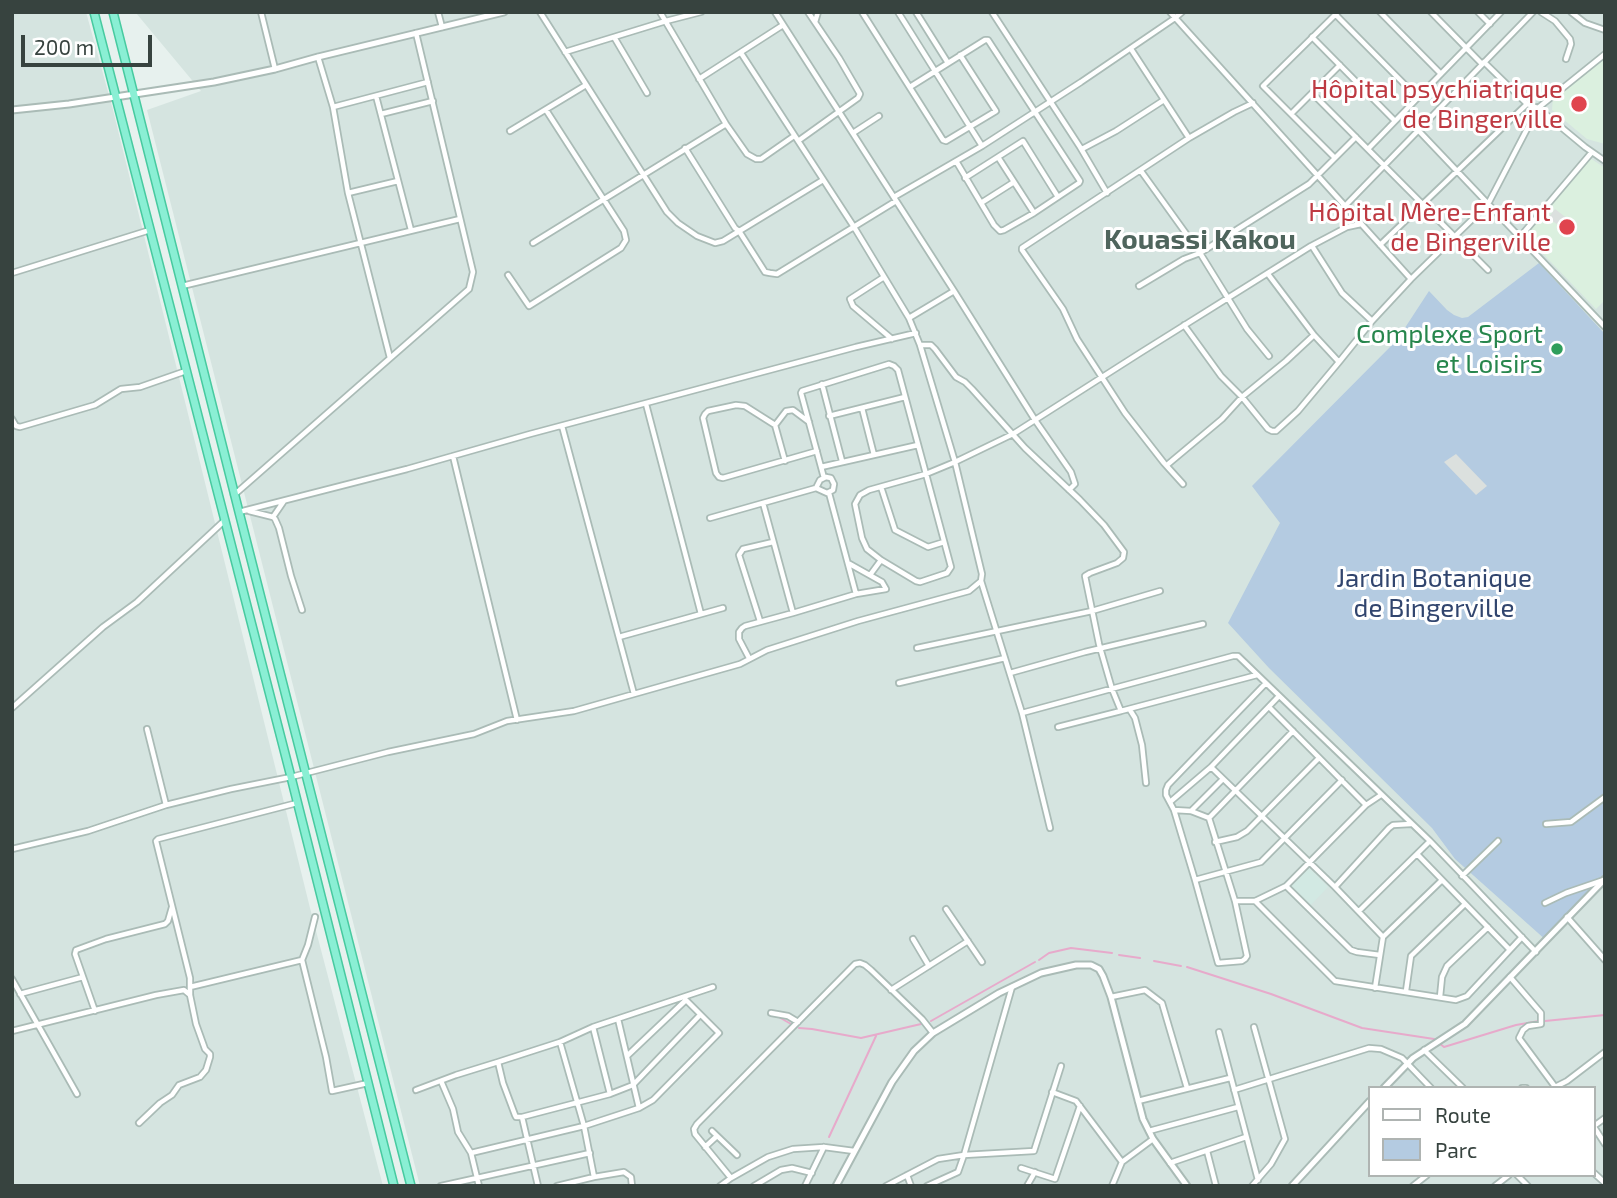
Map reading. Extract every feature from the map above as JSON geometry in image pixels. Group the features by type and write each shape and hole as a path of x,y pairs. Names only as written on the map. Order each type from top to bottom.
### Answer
{"highway":[{"path":"94,12 394,1186"},
{"path":"113,12 411,1186"}],"street":[{"path":"261,12 275,69"},
{"path":"438,12 442,27"},
{"path":"12,110 214,82 504,12"},
{"path":"540,12 667,212 697,236 715,243 723,241 823,180"},
{"path":"660,12 726,124 747,154 756,159 761,159 796,138 858,98 860,94 808,12"},
{"path":"565,52 701,12"},
{"path":"775,12 1035,420 1072,472 1075,484 1069,490"},
{"path":"815,23 818,12"},
{"path":"862,12 944,141 996,111 960,55"},
{"path":"898,12 982,146"},
{"path":"916,12 948,63"},
{"path":"992,12 1082,149 1107,193"},
{"path":"1170,12 1411,279"},
{"path":"685,148 765,272 777,274 982,146 1182,12"},
{"path":"1380,12 1441,74"},
{"path":"1431,12 1527,104 1538,108 1605,160"},
{"path":"1478,12 1490,24"},
{"path":"1368,149 1501,12"},
{"path":"1345,206 1533,12"},
{"path":"1541,12 1555,21 1570,39 1566,59"},
{"path":"1572,12 1584,23 1605,30"},
{"path":"1335,158 1263,86 1336,13 1418,98"},
{"path":"699,79 783,25"},
{"path":"234,495 469,289 474,272 416,33"},
{"path":"614,37 646,93"},
{"path":"1312,37 1395,121"},
{"path":"910,87 985,40 990,41 1080,181 1034,213 1000,230 994,225 956,161"},
{"path":"1130,48 1189,138"},
{"path":"741,53 853,227 916,333 955,462 982,574 981,581 1022,713 1050,828"},
{"path":"1184,325 1222,376 1268,429 1276,431 1298,411 1372,321 1411,279 1488,204 1538,108 1605,54"},
{"path":"318,57 333,107 348,194 390,359"},
{"path":"1291,114 1340,65"},
{"path":"333,107 428,82"},
{"path":"510,131 586,85"},
{"path":"1312,93 1488,270"},
{"path":"376,96 411,230"},
{"path":"1082,149 1164,100"},
{"path":"381,114 433,101"},
{"path":"1183,484 1125,413 1077,339 1055,298 1022,250 1023,246 1189,138 1253,103"},
{"path":"1380,245 1527,104"},
{"path":"508,275 529,306 621,248 626,240 624,231 546,110"},
{"path":"853,133 879,116"},
{"path":"533,243 726,124"},
{"path":"1418,130 1605,327"},
{"path":"1139,286 1184,259 1200,253 1309,184 1356,137"},
{"path":"965,178 1023,141 1058,197"},
{"path":"1520,237 1592,152"},
{"path":"998,157 1034,213"},
{"path":"1141,171 1200,253 1240,320 1269,356"},
{"path":"348,194 398,181"},
{"path":"981,203 1014,182"},
{"path":"182,286 460,219"},
{"path":"824,478 801,393 889,364 894,366 898,370 905,397 926,474 944,542 951,567 947,573 920,582 913,580 881,560 864,544 855,504 864,493 926,474 1013,434 1311,246 1347,227 1361,224"},
{"path":"12,273 150,230"},
{"path":"1311,246 1342,293 1372,321"},
{"path":"1268,274 1314,335 1339,362"},
{"path":"884,277 850,299 853,306 892,339"},
{"path":"909,318 954,291"},
{"path":"239,512 916,333"},
{"path":"1167,465 1314,335"},
{"path":"920,345 931,345 952,372 972,389 1025,448 1104,525 1124,552 1123,558 1117,563 1085,576 1101,649 1121,711"},
{"path":"12,419 16,426 20,427 95,405 121,389 140,387 186,371"},
{"path":"822,384 842,461"},
{"path":"829,416 905,397"},
{"path":"646,404 701,614"},
{"path":"785,461 775,425 745,407 736,405 705,414 703,418 719,478 785,461 817,451"},
{"path":"862,408 874,455"},
{"path":"775,425 786,411 793,410 809,422"},
{"path":"562,426 634,694"},
{"path":"821,467 918,445"},
{"path":"453,456 517,720"},
{"path":"816,488 820,480 828,477 834,482 834,488 829,493"},
{"path":"881,487 895,530 928,547 944,542"},
{"path":"710,517 816,488 829,493"},
{"path":"829,493 856,594"},
{"path":"273,517 284,501"},
{"path":"763,503 793,613"},
{"path":"248,511 273,517 279,528 302,610"},
{"path":"12,708 103,627 137,602 225,521"},
{"path":"760,621 739,555 743,550 774,542"},
{"path":"870,575 881,560"},
{"path":"748,658 739,639 739,632 745,626 856,594 886,589 882,582 848,563"},
{"path":"12,849 88,831 166,805 231,789 474,734 507,722 574,711 740,664 767,650 858,621 969,591 981,581"},
{"path":"917,648 1092,611 1160,591"},
{"path":"619,637 723,608"},
{"path":"1010,673 1203,624"},
{"path":"1022,713 1238,656 1430,841 1536,952"},
{"path":"899,683 1004,658"},
{"path":"1058,727 1257,675"},
{"path":"1209,818 1235,901 1247,956 1241,961 1218,963 1174,810 1166,795 1168,785 1266,683"},
{"path":"1170,802 1211,767 1279,696"},
{"path":"1269,708 1366,805"},
{"path":"1130,709 1142,745 1146,783"},
{"path":"147,729 166,805"},
{"path":"1209,818 1293,731"},
{"path":"1215,842 1243,834 1319,758"},
{"path":"1211,767 1383,937"},
{"path":"1191,811 1223,779"},
{"path":"1195,880 1261,862 1342,780"},
{"path":"1235,901 1255,901 1286,886 1366,805 1381,795"},
{"path":"1546,824 1571,822 1605,797"},
{"path":"139,1123 172,1095 179,1085 200,1077 206,1070 210,1054 205,1049 196,1024 190,995 190,978 156,843 158,839 297,803"},
{"path":"1174,810 1191,811 1209,818"},
{"path":"1335,887 1389,828 1393,825 1411,824"},
{"path":"1359,911 1430,841"},
{"path":"1462,876 1498,841"},
{"path":"1416,854 1510,950"},
{"path":"1375,988 1383,937 1441,880"},
{"path":"1545,903 1605,880"},
{"path":"1386,1086 1424,1050 1459,1029 1605,880"},
{"path":"1286,886 1352,950 1380,955"},
{"path":"1255,901 1335,981 1456,1000 1466,996 1522,937"},
{"path":"1406,991 1411,956 1465,904"},
{"path":"95,1011 75,952 77,948 165,924 172,906"},
{"path":"946,909 982,961"},
{"path":"316,917 302,960 332,1091 368,1083"},
{"path":"1567,918 1605,960"},
{"path":"1440,997 1442,977 1447,966 1488,928"},
{"path":"913,939 929,965"},
{"path":"891,990 968,942"},
{"path":"190,987 302,960"},
{"path":"730,1178 695,1134 694,1129 855,964 860,963 872,970 933,1032"},
{"path":"836,1186 892,1082 914,1051 933,1032 1041,973 1076,965 1091,965 1099,969 1103,976 1143,1119 1153,1139 1187,1186"},
{"path":"20,994 83,977"},
{"path":"1510,978 1541,1013 1541,1024 1528,1026 1520,1038 1555,1086"},
{"path":"12,979 77,1094"},
{"path":"416,1090 713,987"},
{"path":"927,1186 958,1172 1012,987"},
{"path":"12,1031 156,995 184,990 190,995"},
{"path":"1111,997 1145,990 1163,1003 1186,1088"},
{"path":"471,1153 584,1126 639,1108 653,1100 719,1033 686,1000 627,1056"},
{"path":"771,1013 788,1016 798,1022"},
{"path":"498,1062 515,1115 522,1116 610,1094 633,1085 700,1015"},
{"path":"618,1019 639,1108"},
{"path":"593,1027 610,1094"},
{"path":"1252,1186 1271,1164 1285,1139 1254,1027"},
{"path":"1219,1032 1258,1180"},
{"path":"560,1042 584,1126 594,1177"},
{"path":"1234,1090 1369,1048 1381,1049 1402,1058 1430,1086"},
{"path":"1424,1050 1461,1086"},
{"path":"1559,1086 1605,1052"},
{"path":"886,1186 938,1159 1034,1151 1061,1066"},
{"path":"1138,1101 1230,1078"},
{"path":"441,1081 453,1109 458,1132 471,1153 479,1186"},
{"path":"1052,1092 1076,1101 1122,1162"},
{"path":"1292,1186 1368,1103"},
{"path":"1021,1168 1055,1179 1080,1106"},
{"path":"1149,1131 1238,1107"},
{"path":"522,1116 538,1186"},
{"path":"712,1131 737,1155"},
{"path":"705,1147 717,1136"},
{"path":"1170,1163 1246,1138"},
{"path":"1112,1186 1122,1162 1153,1139"},
{"path":"720,1186 768,1157 793,1149 824,1147 854,1151"},
{"path":"805,1186 824,1147"},
{"path":"1207,1151 1216,1186"},
{"path":"441,1186 590,1153"},
{"path":"754,1186 781,1170 792,1168 812,1173"},
{"path":"1605,1170 1596,1175 1605,1183"},
{"path":"557,1186 624,1172 631,1177 632,1186"},
{"path":"1027,1186 1035,1172"},
{"path":"906,1175 911,1186"}],"shaded area":[{"path":"12,12 86,12 113,110 310,908 383,1186 12,1186"},
{"path":"1605,12 1605,1186 420,1186 147,110 201,91 136,13"},
{"name":"Hôpital psychiatrique de Bingerville","path":"1605,57 1605,144 1587,139 1552,110 1553,97"},
{"name":"Hôpital Mère-Enfant de Bingerville","path":"1587,156 1605,168 1605,300 1596,309 1524,234"},
{"path":"1555,209 1573,223 1567,231 1548,218"},
{"path":"1456,454 1487,486 1476,495 1444,462"},
{"path":"1309,868 1328,887 1310,906 1290,886"}],"green space":[{"name":"Jardin Botanique de Bingerville","path":"1539,263 1605,334 1605,884 1547,941 1455,859 1432,828 1269,668 1228,623 1280,523 1252,486 1397,340 1429,291 1454,315 1468,317"}],"waterway":[{"path":"1039,960 1049,953 1071,948 1112,953"},
{"path":"1119,955 1140,958"},
{"path":"1154,961 1181,966"},
{"path":"931,1021 1035,962"},
{"path":"1187,967 1271,994 1362,1028 1434,1039 1444,1047 1516,1025 1539,1021"},
{"path":"1545,1021 1605,1015"},
{"path":"777,1016 791,1024"},
{"path":"799,1028 861,1038 921,1024"},
{"path":"829,1137 876,1036"}],"place":[{"name":"Hôpital psychiatrique de Bingerville","path":"1579,104"},
{"name":"Hôpital Mère-Enfant de Bingerville","path":"1567,227"},
{"name":"Complexe Sport et Loisirs","path":"1557,349"}],"district":[{"name":"Kouassi Kakou","path":"1200,240"}]}
